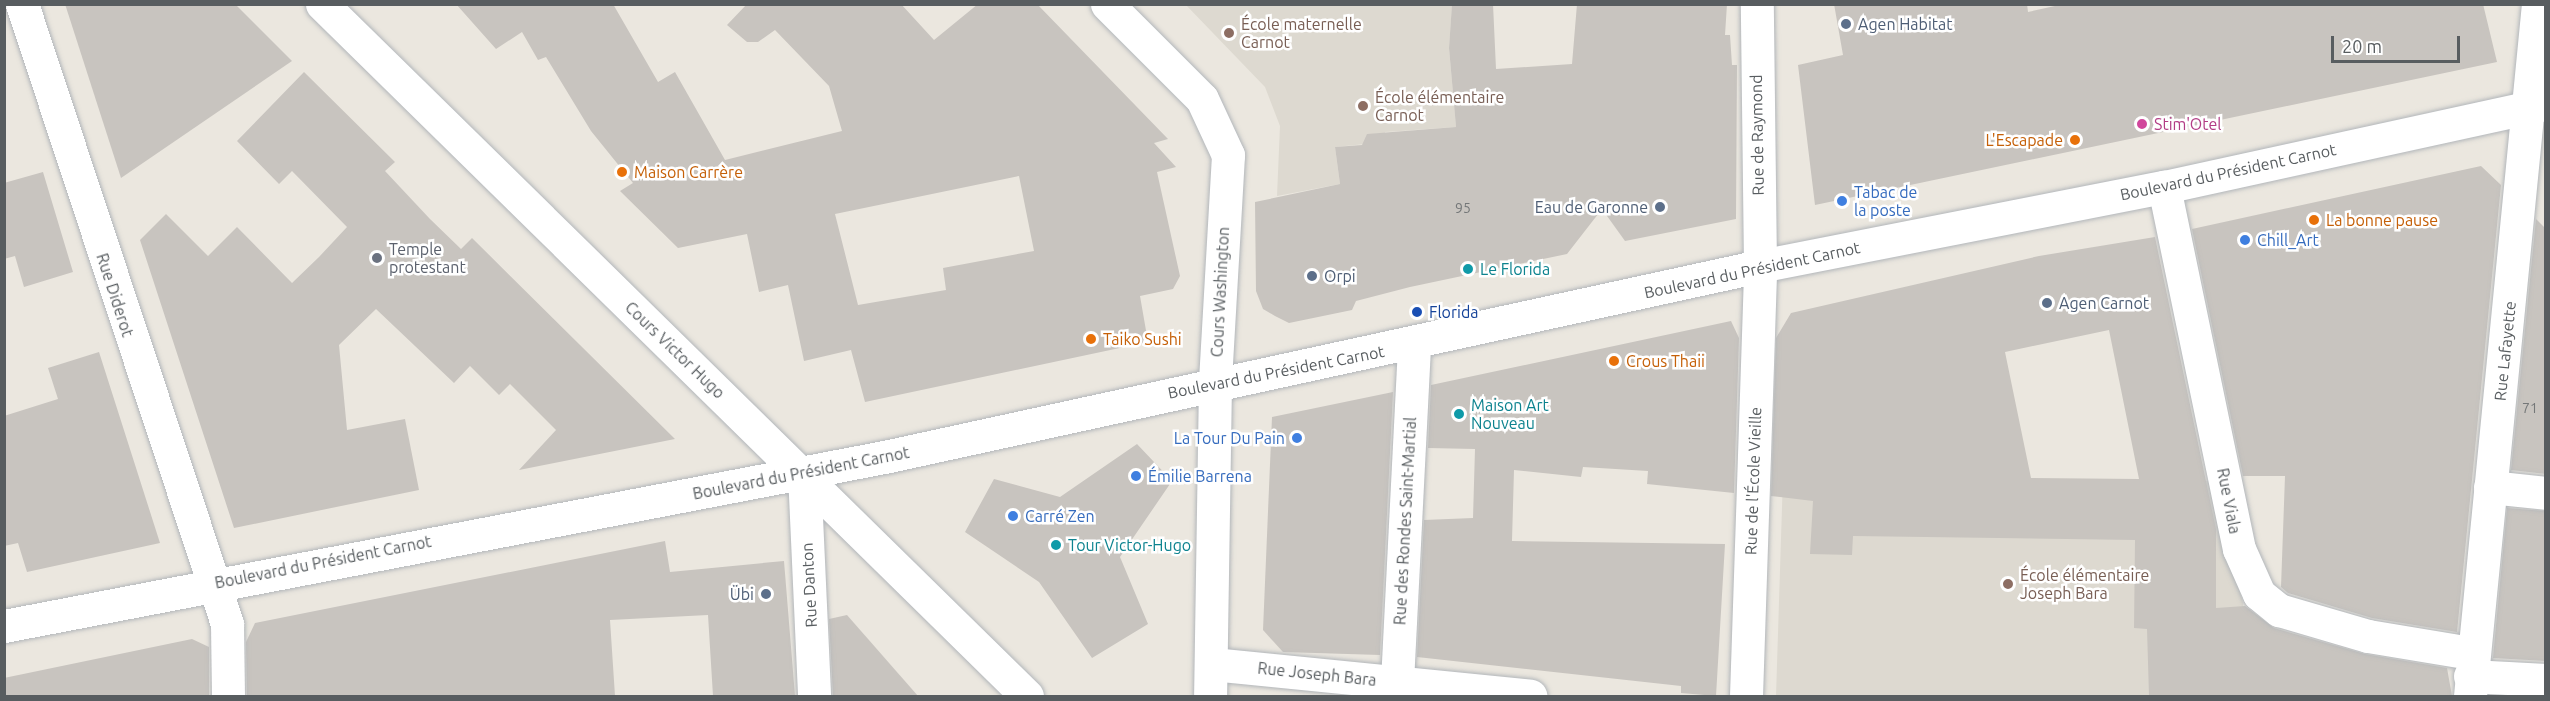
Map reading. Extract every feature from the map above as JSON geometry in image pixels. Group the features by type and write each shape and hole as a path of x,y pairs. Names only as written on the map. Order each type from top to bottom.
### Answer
{"street":[{"name":"Rue Diderot","path":"22,4 227,624 228,696"},
{"name":"Cours Victor Hugo","path":"322,4 804,473 1027,696"},
{"name":"Cours Washington","path":"1107,4 1202,99 1228,155 1215,383 1210,696"},
{"name":"Rue de Raymond","path":"1757,4 1760,266"},
{"name":"Rue Lafayette","path":"2470,675 2490,487 2537,105 2538,4"},
{"name":"Boulevard du Président Carnot","path":"4,626 213,583 804,473 1215,383 1414,344 1760,266 2164,187 2537,105"},
{"name":"Rue Viala","path":"2164,187 2238,549 2259,594 2279,610 2368,636 2470,675 2546,680"},
{"name":"Rue de l'École Vieille","path":"1746,696 1760,266"},
{"name":"Rue des Rondes Saint-Martial","path":"1400,689 1414,344"},
{"name":"Rue Danton","path":"804,473 814,696"},
{"path":"2490,487 2546,493"},
{"name":"Rue Joseph Bara","path":"1212,664 1400,689 1530,696"}],"shaded area":[{"name":"École élémentaire Carnot","path":"1186,5 1452,5 1449,48 1456,127 1385,132 1385,142 1335,147 1340,184 1277,196 1280,126 1265,87"},
{"name":"École élémentaire Joseph Bara","path":"1783,476 2209,481 2243,603 2246,696 1776,696"}],"building":[{"path":"65,4 235,4 292,61 121,178"},
{"path":"456,4 613,4 658,82 675,72 725,160 842,131 829,86 775,30 758,42 747,42 727,25 747,4 901,4 934,40 978,4 1037,4 1168,139 1154,143 1176,167 1157,172 1180,276 1173,289 1140,296 1148,342 865,402 851,350 804,361 788,285 759,292 747,234 678,248 620,191 633,183 591,131 546,57 538,60 522,32 496,49","holes":["1019,176 1034,251 943,268 946,290 858,305 835,214"]},
{"path":"1452,4 1493,4 1496,69 1572,64 1577,4 1727,4 1725,35 1730,35 1732,65 1737,65 1736,219 1625,241 1602,209 1567,254 1410,287 1356,301 1352,310 1289,323 1263,309 1256,291 1255,202 1340,184 1335,147 1362,145 1367,134 1456,127 1449,48"},
{"path":"1834,4 2027,4 2028,12 2064,4 2483,4 2497,62 1815,205 1798,65 1843,55"},
{"path":"304,72 395,162 385,171 430,219 461,249 472,238 675,439 519,470 556,430 510,384 499,395 470,366 454,383 376,309 339,345 347,430 405,419 419,490 234,528 140,240 166,214 208,256 237,227 292,283 319,257 347,227 292,171 279,184 237,141"},
{"path":"2481,166 2501,185 2457,632 2372,618 2288,593 2281,587 2285,476 2243,476 2192,229"},
{"path":"43,172 73,272 24,287 15,256 4,259 4,183"},
{"path":"2536,219 2546,229 2546,474 2511,470"},
{"path":"2155,237 2216,529 2216,608 2245,606 2274,628 2365,654 2447,668 2452,696 2149,696 2147,629 2134,628 2135,540 1853,536 1852,555 1810,554 1813,501 1771,496 1776,338 1791,313 2039,256","holes":["2109,330 2139,479 2031,478 2005,352"]},
{"path":"1731,321 1739,338 1734,493 1647,484 1648,471 1583,467 1581,477 1514,470 1512,541 1725,544 1716,696 1681,693 1681,686 1417,657 1424,520 1473,518 1475,449 1428,448 1431,385"},
{"path":"99,352 160,543 27,572 18,543 4,546 4,416 58,399 48,368"},
{"path":"1393,392 1380,655 1283,652 1263,630 1272,417"},
{"name":"Tour Victor-Hugo","path":"1137,444 1172,481 1120,557 1148,624 1092,658 1039,582 965,532 994,479 1060,497"},
{"path":"2507,508 2546,511 2546,661 2493,658"},
{"path":"665,541 670,572 784,561 795,696 713,696 708,615 610,620 615,696 247,696 246,642 255,623"},
{"path":"847,615 918,696 833,696 829,619"},
{"path":"192,639 209,647 209,696 4,696 4,678"}],"place":[{"name":"Agen Habitat","path":"1846,24"},
{"name":"École maternelle Carnot","path":"1229,33"},
{"name":"École élémentaire Carnot","path":"1363,106"},
{"name":"Stim'Otel","path":"2142,124"},
{"name":"L'Escapade","path":"2075,140"},
{"name":"Maison Carrère","path":"622,172"},
{"name":"Tabac de la poste","path":"1842,201"},
{"name":"Eau de Garonne","path":"1660,207"},
{"name":"La bonne pause","path":"2314,220"},
{"name":"Chill_Art","path":"2245,240"},
{"name":"Temple protestant","path":"377,258"},
{"name":"Le Florida","path":"1468,269"},
{"name":"Orpi","path":"1312,276"},
{"name":"Agen Carnot","path":"2047,303"},
{"name":"Florida","path":"1417,312"},
{"name":"Taiko Sushi","path":"1091,339"},
{"name":"Crous Thaii","path":"1614,361"},
{"name":"Maison Art Nouveau","path":"1459,414"},
{"name":"La Tour Du Pain","path":"1297,438"},
{"name":"Émilie Barrena","path":"1136,476"},
{"name":"Carré Zen","path":"1013,516"},
{"name":"Tour Victor-Hugo","path":"1056,545"},
{"name":"École élémentaire Joseph Bara","path":"2008,584"},
{"name":"Übi","path":"766,594"}]}
